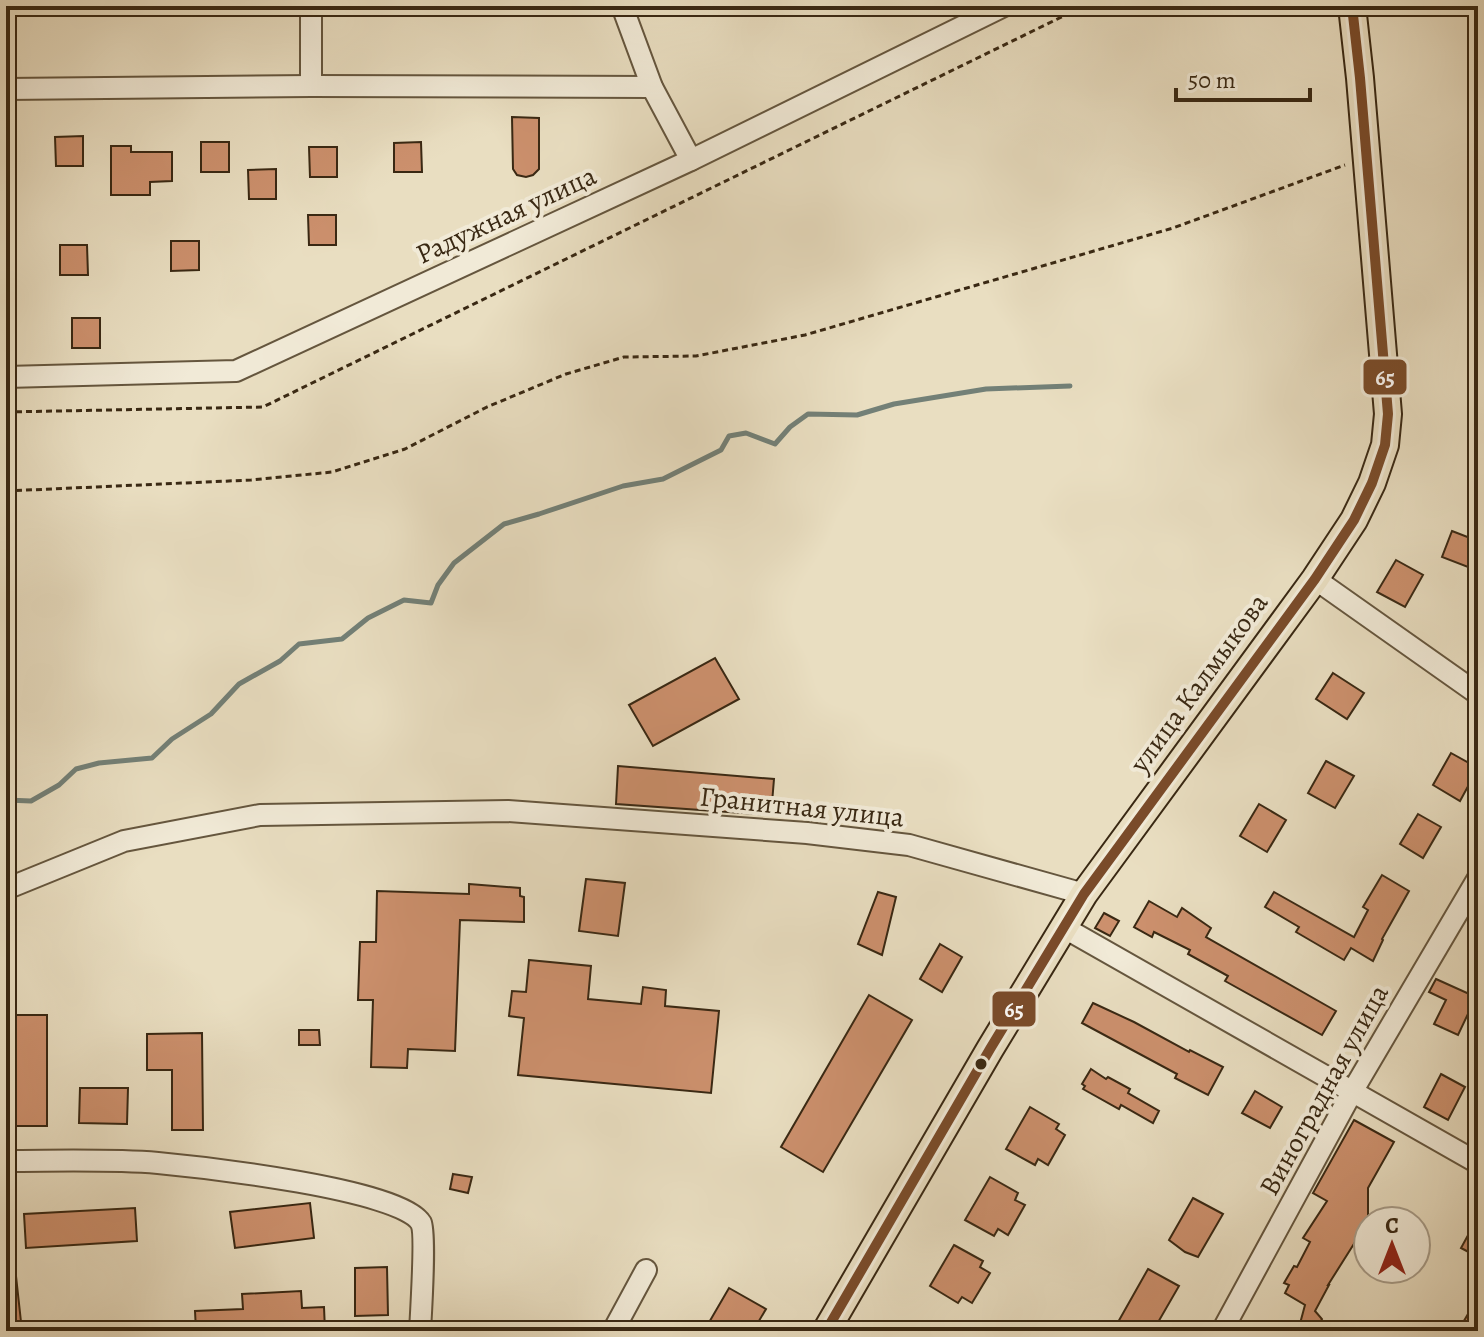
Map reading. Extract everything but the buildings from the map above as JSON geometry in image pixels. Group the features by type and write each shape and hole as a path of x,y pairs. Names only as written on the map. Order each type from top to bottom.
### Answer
{"main road":[{"name":"улица Калмыкова","path":"826,1331 1084,894 1315,579 1354,520 1372,483 1385,445 1388,414 1352,6"}],"street":[{"path":"311,6 311,86"},
{"path":"622,6 652,87 691,160"},
{"name":"Радужная улица","path":"6,377 236,371 691,160 1004,6"},
{"path":"6,89 652,87"},
{"path":"1315,579 1478,694"},
{"name":"Гранитная улица","path":"6,889 124,841 260,815 508,811 807,833 909,845 1084,894"},
{"name":"Виноградная улица","path":"1222,1331 1352,1092 1478,878"},
{"path":"1063,927 1478,1163"},
{"path":"6,1161 155,1163 271,1176 365,1196 402,1208 414,1214 422,1224 424,1237 420,1331"},
{"path":"613,1331 646,1270"}],"path":[{"path":"6,412 263,407 1084,6"},
{"path":"6,491 251,480 332,472 405,449 487,407 566,374 624,357 696,356 805,335 1173,228 1367,157"}],"waterway":[{"path":"6,800 31,801 59,785 76,769 99,763 152,758 172,739 211,714 239,684 280,661 299,644 342,639 368,618 404,600 431,603 438,585 454,563 504,524 623,486 663,479 721,450 729,436 746,433 775,444 790,427 808,414 857,415 894,404 986,389 1070,386"}],"transit line":[{"name":"65","path":"826,1331 1084,894 1315,579 1354,520 1372,483 1385,445 1388,414 1352,6"}]}
